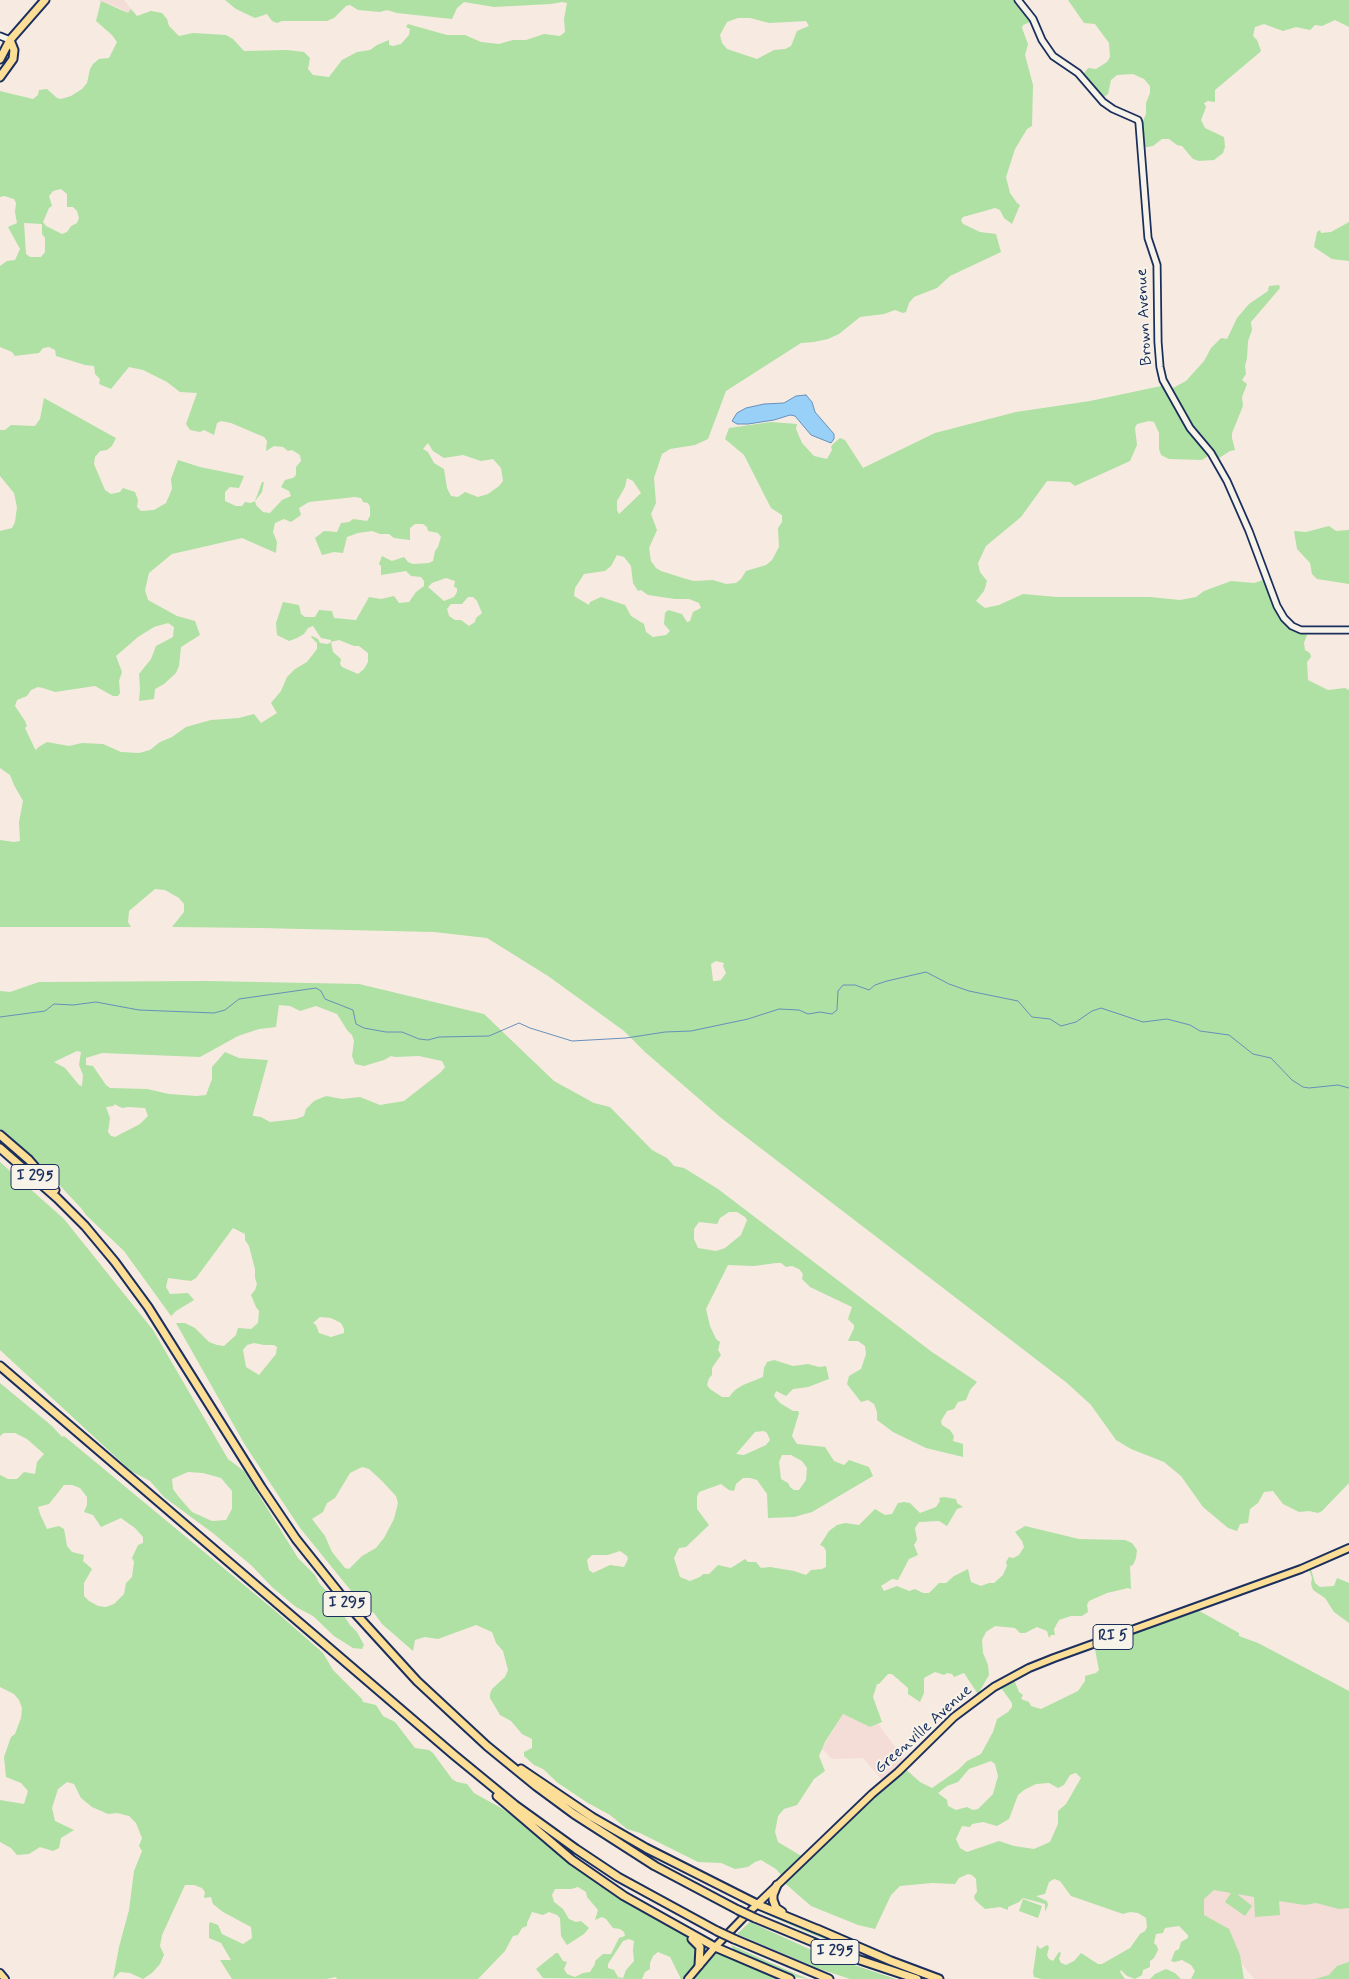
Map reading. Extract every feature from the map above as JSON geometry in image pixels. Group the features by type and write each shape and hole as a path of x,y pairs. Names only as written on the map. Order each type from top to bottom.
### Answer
{"highway":[{"path":"0,59 10,40 45,0"},
{"path":"0,77 13,59 14,50 10,40"},
{"path":"0,1135 46,1179 68,1209"},
{"name":"I 295","path":"0,1148 34,1176 68,1209 110,1256 148,1307 265,1493 315,1564 355,1613 434,1698 487,1746 536,1786 614,1840 668,1874 755,1918 842,1954 917,1979"},
{"name":"I 295","path":"0,1366 484,1780 528,1815 605,1868 657,1899 734,1939 829,1979"},
{"path":"487,1746 578,1808 660,1856 758,1904 939,1979"},
{"path":"484,1780 506,1804 572,1860 611,1888 715,1947 790,1979"},
{"path":"777,1885 773,1898 776,1908 819,1930"},
{"path":"672,1924 699,1945 701,1955 699,1965"}],"main road":[{"name":"Greenville Avenue","path":"688,1979 715,1947 777,1885 949,1722 980,1696 1010,1677 1054,1658 1301,1569 1349,1548"},
{"path":"0,1973 5,1979"}],"street":[{"name":"Brown Avenue","path":"1018,0 1033,19 1042,40 1053,56 1078,73 1103,102 1113,110 1139,122 1148,238 1157,265 1158,342 1163,380 1190,428 1211,453 1227,480 1249,531 1277,606 1284,618 1292,626 1301,630 1349,630"},
{"path":"0,36 10,40"}],"shaded area":[{"path":"97,0 124,0 131,9 128,13 118,7"},
{"path":"1349,1703 1349,1972 1341,1979 1254,1979 1184,1888"},
{"path":"843,1714 870,1727 878,1724 906,1761 883,1781 863,1758 832,1759 822,1749"}],"green space":[{"path":"225,0 1018,0 1033,21 1023,25 1022,28 1028,44 1025,55 1033,85 1032,126 1027,129 1015,149 1006,177 1010,193 1020,205 1012,224 1004,218 1000,210 995,208 963,217 961,220 963,224 980,232 996,234 1001,252 950,276 937,288 914,297 909,303 906,312 903,313 895,310 884,314 860,317 839,334 828,339 801,343 726,391 708,439 695,445 670,449 662,454 654,478 656,503 651,514 657,530 649,548 651,561 661,571 686,579 694,581 713,580 726,584 736,583 746,571 766,565 772,560 779,547 778,528 782,522 782,515 771,508 744,455 725,439 729,428 771,422 797,424 796,429 802,443 814,456 827,459 832,450 831,447 840,438 845,440 863,468 935,433 1016,412 1090,401 1166,385 1169,390 1186,381 1221,338 1227,339 1237,318 1249,304 1268,291 1269,286 1279,285 1280,288 1251,322 1252,330 1248,341 1245,366 1246,374 1242,380 1247,384 1242,397 1243,406 1232,433 1235,450 1216,460 1211,454 1202,460 1169,459 1161,455 1159,433 1154,422 1149,421 1137,424 1135,428 1137,445 1130,461 1075,486 1070,482 1047,481 1021,517 986,546 978,563 980,572 987,581 984,591 976,601 985,608 999,605 1023,594 1057,597 1150,597 1180,600 1196,597 1204,591 1231,581 1254,583 1266,579 1276,604 1293,627 1308,632 1304,643 1305,650 1310,653 1311,657 1307,662 1308,680 1328,690 1345,688 1349,690 1349,1483 1322,1511 1318,1513 1309,1511 1299,1512 1283,1504 1273,1491 1264,1492 1258,1503 1250,1509 1248,1523 1240,1524 1237,1531 1228,1528 1203,1507 1181,1476 1164,1462 1131,1449 1116,1440 1091,1405 1067,1383 720,1117 645,1052 624,1031 548,976 487,938 434,932 172,927 184,912 184,904 179,898 165,890 155,889 129,911 128,922 131,927 0,927 0,840 20,841 19,822 23,801 10,775 0,768 0,531 12,528 15,522 17,507 14,493 0,476 0,430 5,430 11,425 35,426 40,419 44,398 116,438 112,446 107,450 100,451 95,457 94,464 105,490 111,494 120,492 123,488 135,492 138,500 137,507 141,511 154,510 166,503 172,489 171,479 178,460 200,467 244,476 239,488 230,487 225,492 225,501 236,506 242,506 245,502 251,503 255,501 256,505 263,512 270,513 282,500 291,496 289,491 281,487 285,480 296,475 296,467 301,461 300,455 283,447 274,446 266,451 267,441 264,437 231,423 221,421 217,423 214,435 204,430 200,432 190,430 186,424 197,393 180,392 167,382 143,370 129,367 111,389 99,384 100,379 95,374 94,366 56,356 55,350 49,347 43,348 39,353 15,356 12,352 0,347 0,266 7,261 15,260 20,249 8,227 17,223 16,203 14,199 4,196 0,197 0,91 33,99 38,95 39,90 47,89 57,98 61,99 71,96 82,89 87,83 93,64 99,59 109,58 117,42 96,21 101,1 128,13 131,9 137,16 151,11 162,13 167,19 169,26 179,36 193,33 226,35 233,39 244,51 287,50 304,52 310,58 308,69 313,75 329,77 342,60 357,52 370,50 389,40 389,45 401,44 409,35 410,29 406,27 408,24 447,35 465,35 481,42 499,44 513,40 526,40 544,34 560,36 565,32 564,19 567,3 494,7 464,2 457,8 452,19 397,13 387,10 380,12 358,10 350,5 346,6 334,18 327,21 282,21 277,23 272,21 267,14 255,18 236,9","holes":["738,18 750,18 769,23 806,21 809,26 797,31 791,46 785,49 774,50 757,59 727,49 722,43 720,35 727,22","61,189 67,194 67,207 73,207 77,211 79,218 77,223 71,226 67,232 62,234 46,226 43,222 49,208 52,206 49,196 53,191","24,223 42,224 45,252 41,257 30,257 26,254","428,443 433,451 444,458 463,455 481,461 493,459 501,468 503,481 488,494 478,497 465,492 458,497 451,496 447,488 444,469 434,463 428,452 423,449","627,478 633,481 641,493 619,514 617,501 625,487","355,497 361,498 363,502 368,503 370,516 367,521 353,519 349,522 341,523 337,532 324,531 315,538 322,555 334,552 343,553 347,537 358,533 372,531 380,534 389,534 394,538 410,540 410,528 415,524 423,524 427,527 428,531 438,533 441,537 433,561 429,563 413,564 404,557 392,561 382,556 379,564 381,566 381,575 406,571 411,576 421,577 424,581 424,586 416,592 409,602 399,603 394,596 381,599 369,597 356,620 334,618 332,611 319,610 315,617 305,617 301,614 299,605 283,602 276,623 277,635 289,641 304,634 308,628 313,626 321,638 331,640 328,644 320,643 318,639 311,637 317,643 317,649 307,662 295,669 287,677 281,691 271,703 277,713 261,723 254,714 239,718 211,720 186,727 150,750 139,753 121,752 103,744 82,743 69,746 47,742 37,748 37,750 25,728 27,726 25,721 15,706 17,700 27,696 31,690 38,687 55,692 95,686 113,696 118,696 122,672 116,656 138,637 154,627 168,623 174,627 173,637 156,646 151,659 139,674 139,701 154,699 155,689 176,673 179,666 181,647 200,635 195,621 177,616 148,600 145,590 149,573 172,554 242,538 276,553 277,542 273,532 275,523 284,519 291,522 301,515 299,508 309,502","617,555 624,557 631,566 633,583 638,591 641,590 648,595 689,599 699,603 701,608 693,612 690,621 687,622 682,614 668,610 665,613 664,624 670,631 666,635 653,637 646,632 644,624 631,616 625,605 601,597 590,602 589,605 574,596 575,588 584,574 605,571 611,566","446,578 455,581 454,587 457,588 457,592 454,597 444,601 428,587 432,583","468,597 473,597 477,601 482,613 469,626 461,620 455,620 449,616 447,609 451,604 462,604","339,640 359,646 368,653 368,662 358,674 342,667 340,664 341,659 333,652 331,642","716,961 724,963 723,966 726,973 721,980 713,981 711,964"]},
{"path":"1068,0 1349,0 1349,27 1335,20 1322,26 1315,25 1310,30 1296,27 1283,31 1264,24 1255,27 1253,36 1257,40 1261,51 1215,90 1215,102 1208,101 1204,103 1206,107 1201,120 1205,128 1224,137 1225,147 1223,153 1214,160 1199,161 1193,159 1182,146 1169,139 1162,139 1153,146 1142,148 1142,123 1146,114 1146,103 1150,93 1150,86 1144,79 1133,74 1117,75 1111,80 1108,94 1101,99 1081,77 1088,68 1096,69 1107,62 1110,57 1109,43 1095,24 1084,23"},
{"path":"1349,222 1349,261 1332,259 1314,247 1317,232 1320,230 1321,233 1331,232"},
{"path":"262,482 264,482 262,492 255,501"},
{"path":"1329,526 1336,531 1349,530 1349,584 1317,579 1312,574 1310,563 1297,549 1294,531 1306,532"},
{"path":"208,981 359,984 484,1014 554,1081 594,1103 610,1107 652,1150 667,1158 674,1166 684,1168 718,1189 932,1352 977,1382 970,1390 966,1400 958,1402 954,1409 947,1411 941,1421 942,1425 950,1430 954,1436 953,1441 963,1444 963,1457 926,1448 893,1432 877,1420 874,1404 868,1400 861,1402 847,1384 849,1376 861,1369 866,1354 865,1346 858,1341 848,1341 854,1328 854,1325 848,1319 852,1307 810,1287 802,1279 803,1274 799,1269 792,1266 786,1267 781,1263 754,1266 728,1265 706,1309 710,1326 716,1339 720,1342 718,1350 721,1355 712,1368 712,1375 707,1385 722,1397 729,1397 743,1385 763,1377 767,1362 774,1360 793,1366 808,1364 819,1367 826,1366 829,1379 808,1387 793,1389 786,1396 776,1391 774,1396 780,1403 799,1413 792,1436 797,1444 825,1447 834,1461 844,1465 849,1460 869,1467 873,1476 812,1512 794,1517 768,1518 767,1494 757,1480 750,1478 743,1478 736,1484 734,1491 721,1484 699,1492 697,1509 709,1525 686,1547 679,1548 674,1558 680,1577 690,1581 703,1574 709,1574 718,1565 731,1568 745,1559 748,1562 756,1562 761,1568 770,1567 806,1575 811,1570 826,1567 826,1551 820,1545 829,1531 837,1525 845,1523 859,1525 875,1509 885,1515 892,1514 898,1503 904,1502 910,1503 920,1513 936,1507 940,1501 939,1498 944,1497 956,1499 957,1503 963,1507 957,1509 947,1526 939,1521 919,1522 915,1528 917,1540 914,1545 918,1555 909,1559 898,1580 892,1579 881,1586 884,1591 897,1586 909,1591 915,1589 923,1593 929,1593 939,1583 946,1583 954,1576 968,1569 971,1582 981,1586 994,1583 1003,1575 1009,1557 1013,1558 1019,1555 1024,1547 1015,1532 1025,1526 1079,1539 1125,1540 1132,1543 1137,1550 1133,1565 1130,1566 1131,1589 1107,1593 1089,1601 1087,1605 1088,1612 1082,1616 1071,1616 1059,1620 1054,1629 1055,1635 1051,1635 1049,1638 1047,1631 1037,1627 1025,1633 1020,1633 1015,1628 995,1626 986,1632 982,1640 983,1653 988,1665 989,1675 978,1694 964,1673 954,1677 952,1674 947,1673 944,1675 935,1672 924,1678 924,1693 920,1702 908,1694 908,1688 892,1674 888,1674 877,1684 873,1697 882,1722 870,1727 843,1714 825,1742 819,1756 825,1771 814,1779 797,1805 784,1809 778,1816 775,1832 778,1842 803,1857 901,1765 920,1782 932,1788 958,1770 967,1761 981,1754 993,1732 997,1719 1012,1707 1012,1703 999,1685 1013,1677 1019,1692 1023,1695 1021,1699 1029,1702 1031,1706 1041,1709 1078,1691 1085,1681 1085,1676 1096,1673 1099,1670 1094,1644 1194,1608 1239,1633 1239,1636 1258,1643 1349,1691 1349,1908 1339,1909 1316,1903 1305,1905 1279,1901 1280,1915 1255,1917 1254,1897 1237,1894 1252,1906 1245,1916 1225,1902 1231,1893 1214,1890 1204,1899 1204,1915 1229,1929 1240,1955 1244,1979 1191,1979 1195,1971 1191,1965 1182,1960 1171,1961 1181,1942 1188,1938 1188,1935 1179,1926 1165,1928 1163,1933 1156,1934 1154,1943 1158,1950 1150,1961 1150,1967 1143,1970 1142,1975 1135,1979 1127,1976 1121,1970 1120,1972 1125,1979 1042,1979 1034,1977 1033,1973 1037,1945 1040,1949 1047,1945 1049,1947 1047,1955 1053,1961 1059,1952 1061,1953 1059,1959 1061,1963 1066,1965 1074,1961 1081,1953 1098,1964 1102,1964 1130,1948 1140,1934 1145,1931 1147,1927 1146,1918 1138,1913 1130,1912 1123,1914 1071,1896 1060,1881 1054,1879 1049,1882 1045,1894 1036,1896 1047,1901 1048,1905 1045,1912 1045,1904 1023,1898 1008,1907 1008,1910 1000,1907 985,1909 975,1900 974,1896 977,1892 976,1879 968,1874 959,1878 955,1884 932,1883 900,1886 891,1895 875,1929 858,1925 811,1906 780,1879 782,1876 776,1869 761,1860 748,1867 735,1869 721,1863 698,1862 640,1833 627,1829 610,1815 558,1783 543,1769 534,1765 524,1756 524,1752 532,1748 532,1739 522,1734 511,1721 500,1715 490,1698 492,1689 505,1677 508,1670 503,1651 496,1643 492,1632 476,1625 438,1639 425,1637 415,1640 413,1651 382,1624 374,1613 365,1608 300,1528 245,1445 176,1323 185,1323 195,1328 209,1342 224,1346 236,1335 238,1328 251,1329 258,1323 259,1311 251,1295 257,1284 255,1269 249,1246 245,1240 245,1234 233,1228 196,1278 191,1281 168,1278 166,1287 170,1294 188,1293 194,1300 171,1316 124,1251 86,1215 34,1158 0,1129 0,991 10,992 39,982","holes":["279,1005 290,1006 300,1011 316,1006 337,1014 352,1035 354,1041 352,1056 355,1064 364,1066 391,1056 419,1056 442,1061 445,1067 404,1101 380,1105 360,1097 342,1099 326,1096 314,1101 306,1109 304,1116 296,1119 270,1122 261,1117 253,1116 268,1060 239,1058 225,1052 212,1067 212,1079 206,1095 197,1096 169,1094 147,1089 110,1088 93,1066 86,1065 86,1058 102,1053 200,1057 238,1036 259,1029 276,1027","77,1051 81,1052 79,1065 83,1075 82,1086 65,1068 54,1062","114,1104 122,1108 145,1108 148,1116 140,1124 115,1137 111,1136 108,1132 110,1118 106,1107 114,1106","729,1212 737,1212 747,1220 741,1235 725,1248 716,1251 698,1248 694,1239 694,1229 699,1222 717,1224 720,1218","320,1317 331,1318 341,1323 344,1333 331,1337 319,1333 316,1325 313,1323","254,1343 277,1347 276,1354 259,1375 246,1367 243,1350 247,1345","764,1431 767,1433 770,1440 766,1445 744,1455 736,1454 755,1432","782,1455 791,1455 802,1461 807,1468 806,1480 799,1490 794,1490 781,1479 779,1462","362,1467 369,1469 381,1480 396,1496 398,1503 394,1519 384,1538 376,1548 362,1556 349,1569 345,1568 332,1552 325,1536 312,1519 323,1512 327,1503 335,1498 350,1473","620,1551 628,1559 624,1567 610,1565 593,1573 589,1570 587,1560 592,1555 608,1555","991,1761 995,1764 998,1776 993,1794 978,1809 973,1810 967,1807 956,1810 948,1806 947,1800 938,1793 947,1786 958,1782 969,1769","1076,1773 1081,1778 1066,1804 1058,1811 1058,1824 1050,1842 1034,1849 1014,1846 999,1841 967,1852 960,1848 956,1839 962,1826 970,1827 972,1824 983,1822 997,1826 1009,1819 1018,1795 1024,1790 1036,1784 1049,1783 1058,1788 1064,1785 1070,1775"]},
{"path":"0,1162 64,1219 153,1330 228,1459 244,1471 298,1558 315,1575 319,1583 331,1596 350,1625 357,1632 364,1645 362,1649 353,1648 334,1636 313,1616 296,1607 214,1534 164,1497 150,1481 131,1471 0,1350","holes":["188,1472 203,1473 221,1478 232,1491 232,1509 226,1520 212,1521 192,1512 173,1489 172,1479"]},
{"path":"0,1383 52,1426 62,1437 64,1436 273,1609 323,1653 333,1670 363,1702 376,1705 383,1716 395,1722 415,1748 429,1750 433,1753 452,1779 467,1784 474,1793 501,1808 535,1832 543,1840 633,1899 711,1938 720,1945 792,1979 681,1979 670,1957 658,1952 653,1956 650,1969 645,1972 642,1979 543,1978 536,1969 556,1953 558,1953 563,1961 567,1962 564,1969 567,1974 575,1977 590,1972 595,1961 603,1954 611,1954 619,1938 625,1936 624,1932 613,1928 606,1919 602,1917 595,1920 598,1910 587,1897 586,1892 578,1887 555,1889 552,1895 554,1902 563,1909 569,1919 576,1922 581,1921 589,1928 584,1934 567,1945 561,1936 560,1918 557,1915 549,1912 543,1915 532,1912 527,1926 522,1928 518,1935 513,1936 505,1951 478,1979 337,1979 336,1977 326,1979 232,1979 220,1960 231,1960 221,1943 209,1938 210,1922 218,1925 222,1934 243,1944 252,1938 251,1927 223,1912 213,1904 211,1897 204,1898 205,1892 202,1888 194,1885 185,1885 162,1935 160,1946 164,1955 160,1964 143,1979 130,1973 120,1972 113,1979 129,1910 134,1871 142,1851 139,1846 142,1838 136,1823 129,1816 117,1813 108,1814 92,1807 81,1798 74,1784 67,1782 58,1789 52,1808 55,1821 74,1830 61,1838 59,1848 53,1851 40,1847 29,1854 17,1855 11,1848 0,1842 0,1800 24,1804 28,1791 21,1783 6,1777 4,1757 11,1737 15,1734 21,1718 22,1708 14,1694 0,1687 0,1475 8,1479 17,1479 24,1472 35,1474 37,1462 44,1454 27,1439 15,1433 4,1433 0,1436","holes":["64,1485 80,1488 87,1497 87,1505 84,1512 93,1515 101,1527 121,1518 135,1528 143,1537 143,1543 138,1545 132,1558 134,1562 132,1577 126,1583 124,1594 114,1604 106,1607 98,1606 84,1596 84,1583 92,1569 83,1561 84,1555 72,1552 67,1546 64,1529 59,1526 47,1529 40,1514 38,1507 49,1504","629,1939 634,1941 634,1961 626,1970 623,1978 618,1977 614,1970 608,1968 608,1964 623,1941"]},
{"path":"1310,1566 1315,1583 1320,1587 1334,1586 1337,1578 1349,1583 1349,1623 1334,1612 1325,1598 1313,1590 1312,1578 1308,1567"},
{"path":"1023,1899 1042,1906 1038,1918 1019,1911"},
{"path":"763,1913 774,1915 889,1963 814,1935"},
{"path":"750,1922 818,1953 896,1979 850,1979 817,1968 737,1934"},
{"path":"731,1945 809,1979 794,1977 735,1952"},
{"path":"1349,1962 1349,1979 1315,1979 1329,1975 1337,1966"},
{"path":"1166,1969 1175,1973 1181,1979 1150,1979 1155,1974"}],"water":[{"path":"806,395 812,402 815,412 834,434 834,439 831,443 811,435 795,416 790,415 774,420 748,424 737,424 732,421 737,413 746,408 764,404 784,403 796,396"}],"waterway":[{"path":"0,1017 45,1011 54,1004 73,1005 96,1002 139,1010 214,1013 225,1010 239,999 316,988 321,991 325,999 353,1010 356,1024 364,1028 386,1032 402,1032 419,1039 428,1040 439,1037 489,1036 519,1023 572,1041 626,1038 665,1032 691,1031 748,1019 779,1009 799,1010 808,1014 820,1012 832,1014 837,1010 838,991 843,985 855,985 869,990 875,985 887,981 926,972 949,984 969,991 1018,1001 1032,1017 1050,1019 1061,1026 1076,1022 1092,1011 1101,1008 1143,1022 1167,1019 1190,1025 1200,1031 1229,1035 1253,1054 1271,1058 1292,1080 1303,1087 1338,1085 1349,1088"}]}
